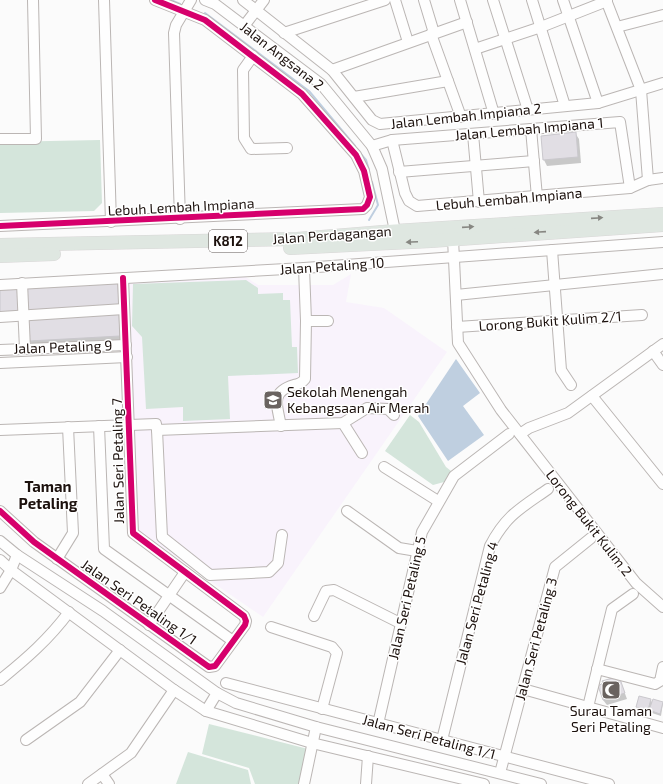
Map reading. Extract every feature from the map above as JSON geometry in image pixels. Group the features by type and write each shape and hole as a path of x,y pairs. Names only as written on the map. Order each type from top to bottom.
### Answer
{"main road":[{"name":"Jalan Perdagangan","path":"0,245 297,239 395,231 663,214"},
{"name":"Jalan Perdagangan","path":"0,256 335,247 663,225"}],"street":[{"path":"0,139 36,139 33,0"},
{"path":"104,0 111,222"},
{"path":"155,0 206,20 253,56 243,70 244,138 251,149 287,148"},
{"path":"180,219 174,34 176,25 186,12 191,0"},
{"name":"Jalan Angsana 2","path":"205,0 215,4 321,84 372,146 382,169 395,231"},
{"name":"Jalan Lembah Impiana 2","path":"243,0 332,70 372,120 380,124 598,103 663,83"},
{"path":"244,26 264,0"},
{"path":"284,32 385,0"},
{"path":"395,0 408,42"},
{"path":"424,0 432,34 461,117"},
{"path":"460,0 494,114"},
{"path":"493,0 528,110"},
{"path":"532,0 565,106"},
{"path":"563,0 598,103"},
{"path":"475,50 568,17 607,1 641,90 648,180"},
{"path":"617,27 663,15"},
{"path":"332,70 466,22"},
{"name":"Lebuh Lembah Impiana","path":"0,226 180,219 363,209 367,205 370,197 364,171 356,156 302,94 253,56"},
{"path":"354,97 448,81"},
{"name":"Jalan Lembah Impiana 1","path":"372,146 392,140 620,122 630,188"},
{"path":"531,129 537,197"},
{"path":"473,134 479,202"},
{"name":"Lebuh Lembah Impiana","path":"392,140 405,193 409,201 417,206 479,202 630,188 648,180 663,178"},
{"path":"399,172 534,161"},
{"name":"Lorong Bukit Kulim 2","path":"453,239 458,343 501,410 636,583 663,607"},
{"name":"Jalan Petaling 10","path":"0,284 304,268 663,242"},
{"path":"552,250 561,370 571,385"},
{"path":"281,426 276,400 279,393 284,388 301,383 305,379 306,321 304,268"},
{"path":"456,295 663,274"},
{"name":"Jalan Seri Petaling 7","path":"123,278 130,424 133,533 241,613"},
{"path":"22,283 25,349"},
{"path":"0,317 124,309"},
{"name":"Lorong Bukit Kulim 2/1","path":"457,327 642,315"},
{"path":"306,321 328,321"},
{"path":"520,434 529,428 568,413 663,344"},
{"name":"Jalan Petaling 9","path":"0,350 126,345"},
{"path":"653,351 663,365"},
{"path":"0,364 127,357"},
{"path":"592,396 663,484"},
{"path":"157,430 343,423 368,408 388,408 394,415"},
{"path":"343,423 362,453"},
{"path":"0,430 156,424 162,537 210,575 268,572 278,563 282,535"},
{"path":"99,426 104,550 168,597 233,641"},
{"path":"57,559 73,533 68,427"},
{"name":"Jalan Seri Petaling 5","path":"378,724 422,532 438,501 454,476 509,434"},
{"path":"384,467 438,501"},
{"name":"Jalan Seri Petaling 4","path":"442,740 490,546 499,528 512,514 548,488"},
{"name":"Jalan Seri Petaling 1/1","path":"0,511 34,542 209,667 215,666 246,621 241,613"},
{"path":"347,511 399,548 418,551"},
{"name":"Jalan Seri Petaling 3","path":"500,773 555,567 591,538"},
{"path":"0,541 17,555 103,611 217,693 236,703 316,727 541,784"},
{"path":"0,588 11,570 17,555"},
{"path":"0,560 11,570 174,690 206,711 312,743 368,756 453,780 484,784"},
{"path":"149,625 185,572"},
{"path":"314,616 326,591 334,590 400,623"},
{"path":"588,707 612,609 633,594"},
{"path":"0,680 33,654 56,630 69,612"},
{"path":"270,627 332,647 337,652 322,709"},
{"path":"26,740 80,702 120,650"},
{"path":"597,669 658,684 663,667"},
{"name":"Jalan Seri Petaling 1/1","path":"226,684 609,784"},
{"path":"523,689 663,728"},
{"path":"88,784 131,753 174,690"},
{"path":"206,711 217,693"},
{"path":"304,784 316,727"},
{"path":"366,784 368,756"},
{"path":"102,774 109,784"}],"shaded area":[{"name":"Sekolah Menengah Kebangsaan Air Merah","path":"351,274 346,302 384,308 447,352 263,617 139,532 127,281 246,277 258,285 333,285"}],"green space":[{"path":"100,140 102,203 94,211 0,213 0,142"},
{"path":"246,280 258,288 258,294 283,293 283,300 290,300 292,347 297,347 298,373 228,376 230,419 183,421 183,407 146,409 142,337 132,326 133,284"},
{"path":"410,415 419,422 446,467 451,471 444,482 433,485 385,451"},
{"path":"209,724 308,749 300,784 255,784 249,768 202,754"},
{"path":"188,752 248,770 251,784 176,784"}],"water":[{"path":"456,359 480,393 463,406 484,435 448,461 418,416"}],"building":[{"path":"576,132 578,157 543,160 541,136"},
{"path":"118,283 119,306 28,310 26,287"},
{"path":"18,288 20,311 0,312 0,289"},
{"path":"119,313 120,336 29,341 27,317"},
{"name":"Surau Taman Seri Petaling","path":"616,677 620,679 625,693 603,700 598,686 603,683 602,681"},
{"path":"639,696 651,699 648,710 636,707"},
{"path":"653,699 663,702 660,714 649,710"}],"waterway":[{"path":"171,0 180,4"},
{"path":"205,13 309,91 355,146"},
{"path":"360,153 366,160 369,170"},
{"path":"369,220 378,205 372,182"}],"cycle path":[{"path":"0,226 363,209 367,205 370,197 364,171 356,155 302,94 205,20 155,0"},
{"path":"0,511 34,542 209,667 215,666 245,625 246,621 244,616 133,533 123,278"}],"place":[{"name":"Sekolah Menengah Kebangsaan Air Merah","path":"273,400"},
{"name":"Surau Taman Seri Petaling","path":"611,690"}],"district":[{"name":"Taman Petaling","path":"48,496"}]}
